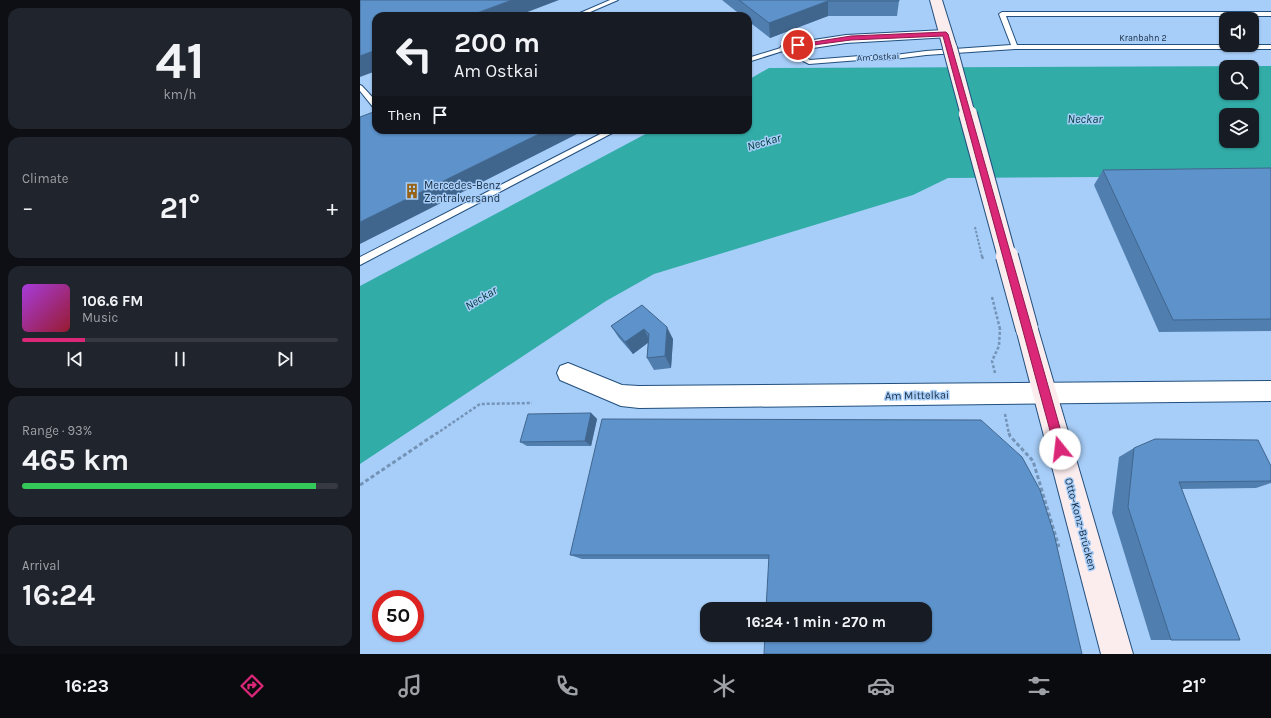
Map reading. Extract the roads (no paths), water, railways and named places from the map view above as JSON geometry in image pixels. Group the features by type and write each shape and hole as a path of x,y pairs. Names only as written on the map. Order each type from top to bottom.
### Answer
{"main road":[{"name":"Otto-Konz-Brücken","path":"936,0 1117,654"}],"street":[{"name":"Am Ostkai","path":"787,48 819,41 851,38 948,41"},
{"name":"Am Mittelkai","path":"568,373 614,393 639,397 1271,391"}],"lane":[{"path":"586,12 615,0"},
{"path":"1015,47 1002,14 1271,14"},
{"name":"Kranbahn 2","path":"973,51 1015,47 1271,47"},
{"name":"Am Ostkai","path":"752,59 787,48 795,55 809,62 973,51"},
{"path":"360,87 372,99"},
{"path":"360,261 606,134"}],"water":[{"name":"Neckar","path":"1219,66 1219,100 1259,100 1259,66 1271,66 1271,176 948,178 913,195 654,274 606,301 360,464 360,286 645,134 752,134 752,78 769,68"}],"place":[{"name":"Mercedes-Benz Zentralversand","path":"412,191"}]}
